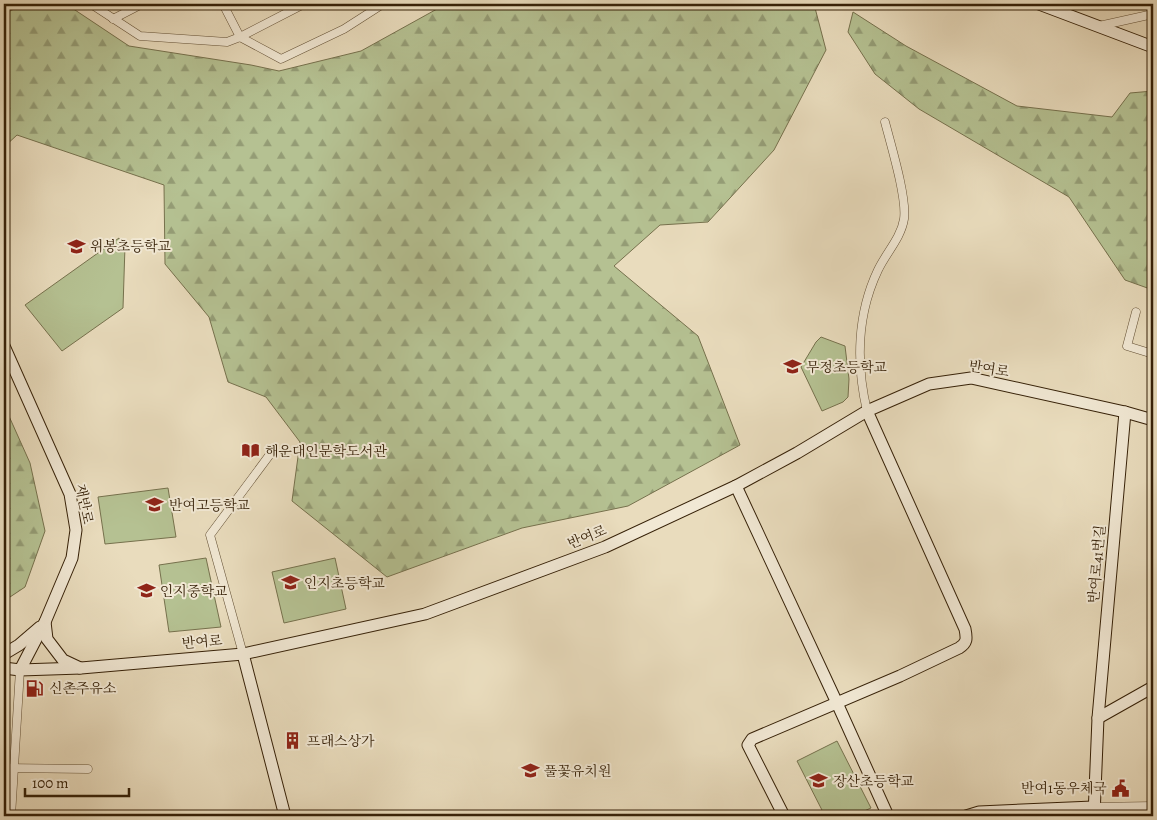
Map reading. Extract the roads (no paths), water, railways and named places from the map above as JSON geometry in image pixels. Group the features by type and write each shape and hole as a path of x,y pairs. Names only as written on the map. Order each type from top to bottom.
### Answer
{"main road":[{"path":"1039,4 1153,48"},
{"name":"재반로","path":"4,346 70,494 76,530 72,558 45,622 20,670"},
{"name":"반여로","path":"4,668 20,670 81,668 243,654 425,614 605,547 736,486 867,411 929,384 971,378 1126,412 1153,420"},
{"path":"784,816 748,745 752,739 900,676 959,648 967,639 965,629 867,411"},
{"name":"반여로41번길","path":"1094,812 1098,718 1126,412"},
{"path":"736,486 888,816"},
{"path":"4,654 19,645 45,622"},
{"path":"45,622 47,639 63,660 81,668"},
{"path":"243,654 285,816"},
{"path":"1098,718 1153,687"},
{"path":"966,816 979,814 1094,812"}],"street":[{"path":"91,4 140,36 227,42 304,4"},
{"path":"113,19 142,4"},
{"path":"223,4 240,37 281,58 344,29 383,4"},
{"path":"1098,27 1153,14"},
{"path":"867,411 860,368 862,318 870,287 884,258 897,240 904,219 902,195 885,122"},
{"path":"1136,312 1127,346 1153,354"},
{"path":"243,654 210,535 274,449"},
{"path":"11,816 20,670"},
{"path":"4,768 88,769"},
{"path":"1094,812 1153,806"}],"place":[{"name":"위봉초등학교","path":"76,246"},
{"name":"무정초등학교","path":"792,367"},
{"name":"해운대인문학도서관","path":"251,451"},
{"name":"반여고등학교","path":"155,505"},
{"name":"인지초등학교","path":"290,583"},
{"name":"인지중학교","path":"146,591"},
{"name":"신촌주유소","path":"35,688"},
{"name":"프래스상가","path":"293,741"},
{"name":"풀꽃유치원","path":"530,771"},
{"name":"장산초등학교","path":"819,781"},
{"name":"반여1동우체국","path":"1121,788"}]}
